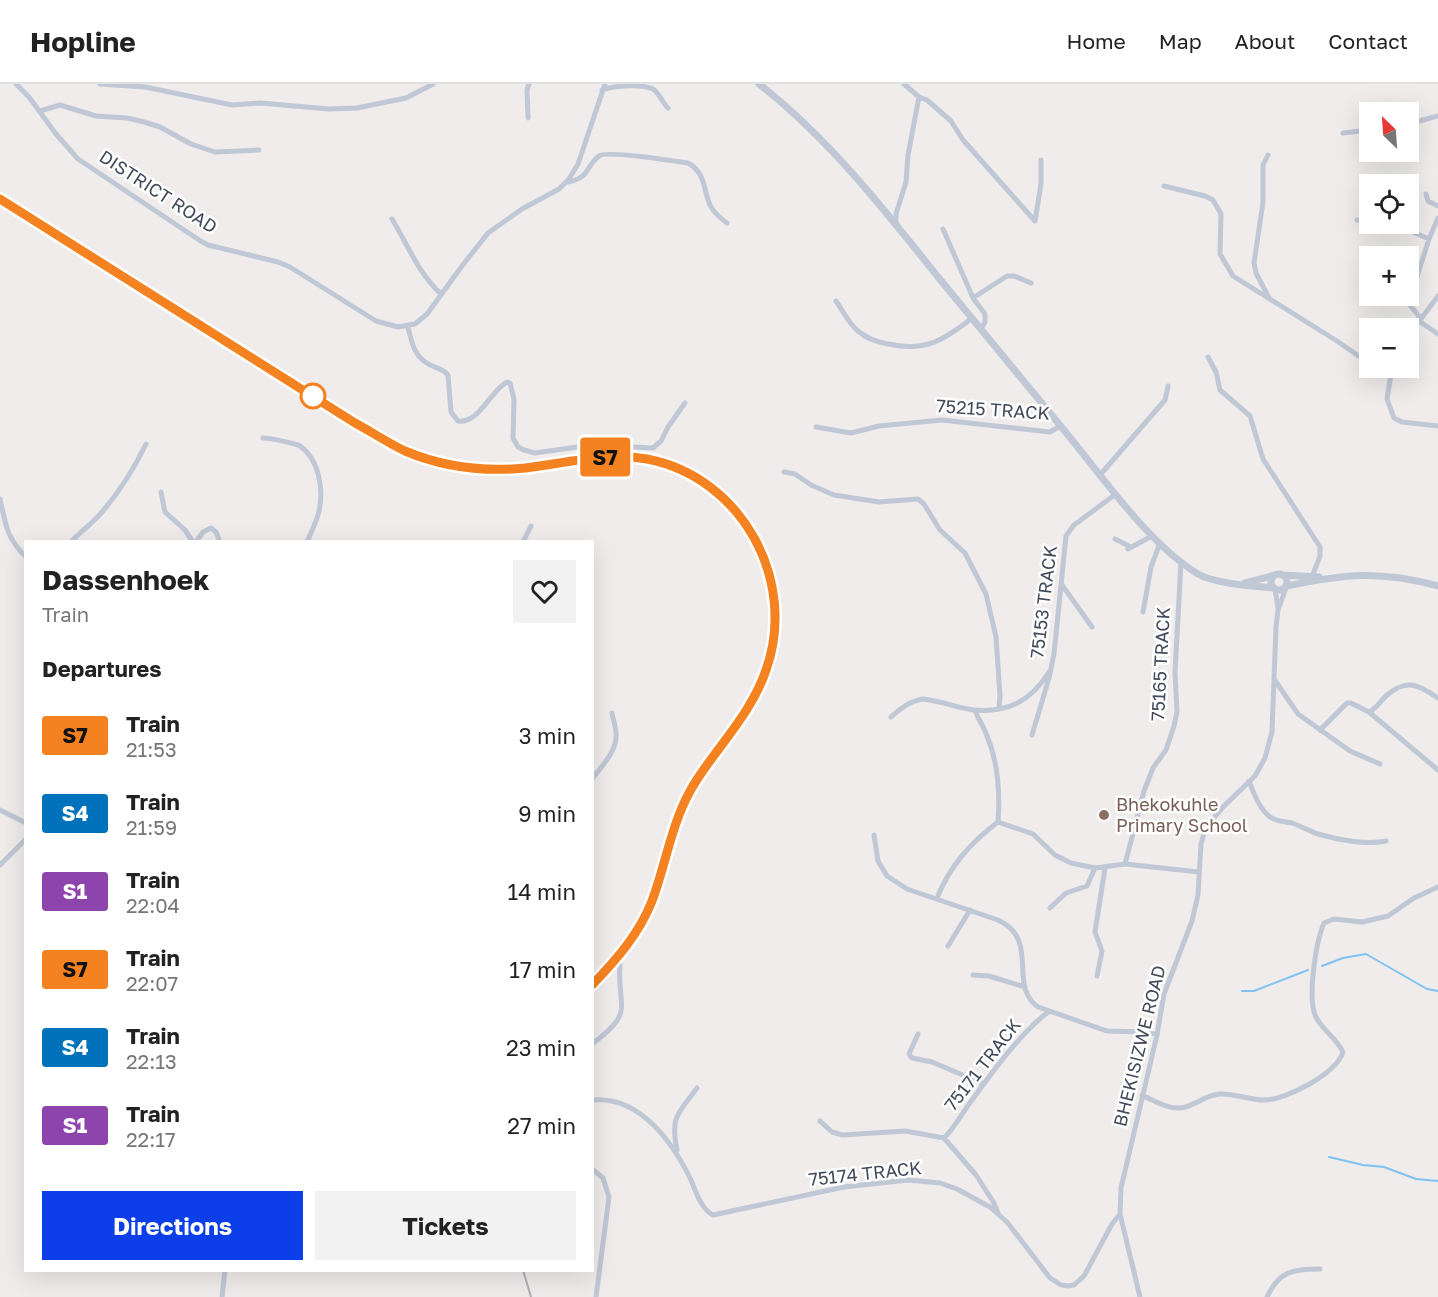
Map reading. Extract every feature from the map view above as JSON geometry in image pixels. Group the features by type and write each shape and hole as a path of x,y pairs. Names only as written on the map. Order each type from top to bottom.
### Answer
{"street":[{"name":"DISTRICT ROAD","path":"16,84 78,159 199,240 208,245 278,262 300,273 376,321 396,327 408,327"},
{"path":"100,84 145,87 232,105 261,103 328,109 357,108 406,98 433,84"},
{"path":"528,118 527,90 529,84"},
{"path":"566,183 578,164 605,84"},
{"path":"602,90 620,84 649,86 656,91 668,108"},
{"path":"759,84 810,130 850,171 896,224 1116,494 1152,536 1181,562 1201,575 1222,582 1280,591 1286,587 1327,578 1357,575 1400,576 1438,586"},
{"path":"904,84 951,121 963,141 1035,221 1041,184 1041,160"},
{"path":"896,224 898,204 906,182 909,147 919,97"},
{"path":"40,111 64,106 96,116 127,118 144,122 214,152 259,150"},
{"path":"1419,121 1438,116"},
{"path":"1343,133 1359,131"},
{"path":"685,403 661,441 653,448 591,444 535,453 524,450 518,447 513,438 512,385 509,382 498,387 474,416 458,421 451,412 448,375 445,371 420,359 416,354 408,327 421,320 488,233 522,209 551,194 566,183 580,179 595,159 603,154 624,154 688,163 694,166 701,175 710,205 715,213 727,223"},
{"path":"1268,155 1263,165 1263,202 1254,263 1256,273 1270,300"},
{"path":"1164,186 1213,200 1221,214 1220,254 1233,276 1359,356"},
{"path":"1425,194 1428,201 1438,206"},
{"path":"1419,270 1438,218"},
{"path":"392,219 425,279 441,294"},
{"path":"943,229 973,298 985,314 985,322 981,329"},
{"path":"1417,234 1429,239"},
{"path":"973,298 1007,276 1014,276 1031,283"},
{"path":"1420,320 1438,296"},
{"path":"836,301 856,330 866,337 903,347 928,345 972,318"},
{"path":"1411,306 1420,320 1438,334"},
{"path":"1208,357 1216,372 1220,390 1250,416 1263,459 1320,547 1320,556 1312,577"},
{"path":"1390,378 1387,399 1394,418 1402,422 1438,426"},
{"path":"1100,475 1165,400 1168,386"},
{"name":"75215 TRACK","path":"816,427 851,433 879,426 942,420 1050,432 1060,426"},
{"path":"263,438 273,438 299,446 318,470 321,498 319,511 308,540"},
{"path":"73,540 102,512 132,473 146,444"},
{"path":"784,472 795,474 834,495 879,502 918,499 924,504 940,530 962,549 986,594 997,651 999,708"},
{"path":"161,492 165,512 192,540"},
{"name":"75153 TRACK","path":"1032,735 1051,668 1066,536 1069,530 1116,494"},
{"path":"0,499 7,532 13,545 24,555"},
{"path":"524,540 531,526"},
{"path":"196,540 203,532 211,528 216,532 219,540"},
{"path":"1115,539 1129,548 1152,536"},
{"path":"1143,612 1151,567 1160,543"},
{"name":"75165 TRACK","path":"1125,864 1144,791 1153,768 1166,750 1175,719 1181,562"},
{"path":"1279,575 1286,578 1286,587"},
{"path":"1274,589 1271,580 1279,575"},
{"path":"1242,584 1279,575 1327,578"},
{"path":"1062,585 1092,627"},
{"name":"BHEKISIZWE ROAD","path":"1278,610 1286,587"},
{"name":"BHEKISIZWE ROAD","path":"1140,1297 1120,1214 1121,1188 1157,1035 1164,994 1192,921 1198,895 1201,844 1206,827 1255,776 1265,758 1270,742 1278,610 1274,589"},
{"path":"891,717 915,700 935,700 975,710 1014,706 1039,686 1051,668"},
{"path":"1274,679 1298,714 1350,751 1380,764"},
{"path":"1369,712 1394,690 1411,684 1438,698"},
{"path":"1320,730 1347,703 1352,703 1369,712 1438,770"},
{"path":"937,898 948,875 967,848 998,822 999,797 995,769 987,736 975,710"},
{"path":"594,776 616,741 612,713"},
{"path":"1249,781 1260,805 1269,816 1276,820 1290,822 1317,834 1369,843 1386,841"},
{"path":"0,810 24,822"},
{"path":"998,822 1033,834 1055,855 1071,863 1095,868 1125,864 1199,872"},
{"path":"874,835 878,861 886,876 907,889 970,910 1012,928 1021,944 1025,987 1032,1003 1048,1012 1107,1031 1148,1032 1157,1035"},
{"path":"0,865 23,842"},
{"path":"1097,976 1102,951 1095,932 1105,867"},
{"path":"1050,908 1066,893 1087,886 1095,868"},
{"path":"1142,1095 1178,1109 1218,1094 1258,1100 1276,1099 1329,1071 1343,1052 1316,1017 1312,999 1314,963 1322,929 1328,920 1362,922 1388,916 1414,898 1438,887"},
{"path":"948,946 970,910"},
{"path":"594,1042 621,1016 623,1005 620,965"},
{"path":"973,975 989,976 1025,987"},
{"name":"75171 TRACK","path":"944,1138 1026,1033 1048,1012"},
{"path":"918,1034 909,1054 912,1058 932,1062 984,1084"},
{"path":"678,1155 673,1131 674,1122 697,1088"},
{"name":"75174 TRACK","path":"594,1100 617,1103 645,1118 661,1132 678,1155 704,1207 713,1215 820,1191 922,1180 940,1183 957,1189 998,1213 1022,1240 1050,1278 1061,1285 1068,1286 1074,1285 1084,1276 1112,1224 1120,1214"},
{"path":"820,1120 832,1132 843,1135 905,1131 944,1138 972,1170 998,1213"},
{"path":"594,1171 603,1178 609,1197 596,1297"},
{"path":"1267,1297 1275,1281 1290,1272 1320,1269"},
{"path":"222,1297 225,1272"}],"waterway":[{"path":"1322,966 1343,958 1366,954 1427,989 1438,991"},
{"path":"1242,991 1254,991 1308,970"},
{"path":"1329,1157 1384,1167 1416,1179 1438,1181"}],"railway":[{"path":"0,199 355,423 397,446 436,461 477,469 525,468 596,458 638,458 674,467 705,483 731,506 752,533 767,565 774,599 775,634 767,670 753,700 688,795 675,825 652,901 641,924 619,956 594,983"},
{"path":"524,1272 531,1297"}],"train":[{"name":"S7","path":"0,199 355,423 404,450 429,460 484,469 523,468 602,457 649,460 674,467 701,481 730,504 746,523 765,558 773,584 776,605 776,627 766,672 755,696 683,802 652,900 642,924 631,942 594,983"}],"place":[{"name":"Bhekokuhle Primary School","path":"1104,815"}]}
